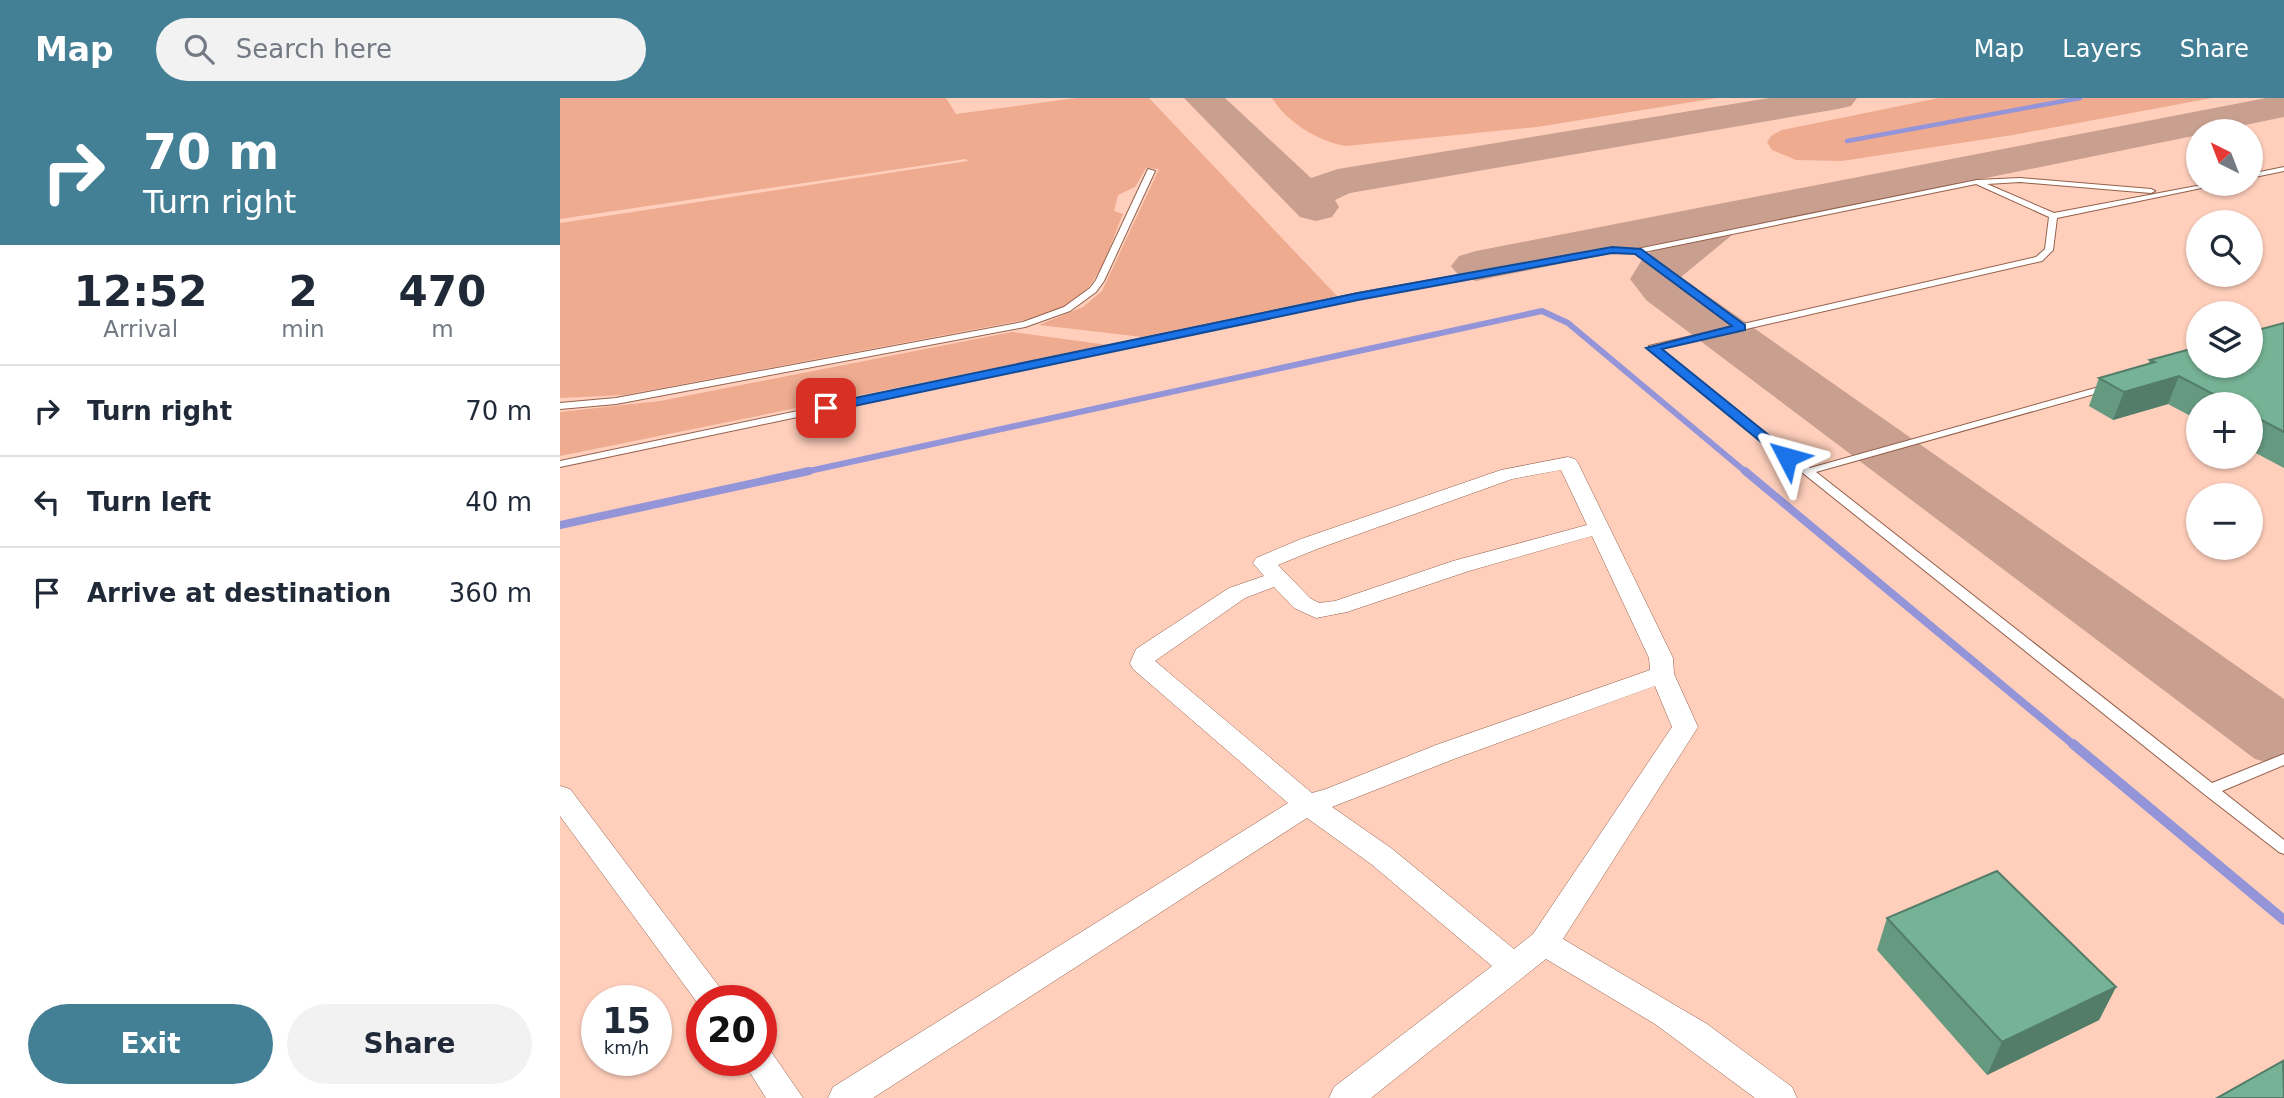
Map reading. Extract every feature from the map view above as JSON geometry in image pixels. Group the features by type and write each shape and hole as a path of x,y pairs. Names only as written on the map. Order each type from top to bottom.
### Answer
{"street":[{"path":"1346,1098 1512,965 1544,943 1685,727 1662,674 1661,658 1599,528 1568,463 1508,474 1385,516 1264,563 1302,603 1316,611 1339,607 1461,566 1599,528"},
{"path":"1278,578 1237,593 1196,618 1144,655 1142,663 1307,804 1381,856 1512,965"},
{"path":"845,1098 1307,804 1333,797 1445,752 1662,674"},
{"path":"560,796 702,985"},
{"path":"1544,943 1625,987 1756,1078 1780,1098"},
{"path":"770,1076 786,1098"}],"lane":[{"path":"2263,173 2284,169"},
{"path":"560,406 617,401 1025,324 1069,309 1089,297 1100,281 1151,171"},
{"path":"560,464 1358,296 1612,250 1637,251 1977,182 2020,180 2166,192"},
{"path":"1977,182 2053,216 2186,189"},
{"path":"2053,216 2049,250 2039,260 1652,348 2284,848"},
{"path":"1637,251 1741,327"},
{"path":"1806,472 2120,384"},
{"path":"2209,790 2284,759"}],"shaded area":[{"path":"560,98 946,98 956,114 1076,98 1149,98 1337,296 1142,337 1039,325 1083,307 1102,291 1159,169 1146,168 1135,187 1118,195 1114,211 1123,214 1106,258 1094,279 1080,296 1054,311 1025,320 624,395 560,398 560,223 968,161 966,159 560,219"},
{"path":"1272,98 1717,98 1537,127 1346,146 1325,140 1304,129 1286,115"},
{"path":"1939,98 2212,98 2013,135 1842,161 1796,160 1772,150 1767,142 1772,135 1782,130"},
{"path":"1012,332 1108,345 560,456 560,412 660,401"}],"building":[{"path":"2284,323 2284,432 2263,421 2263,392 2209,392 2179,376 2124,392 2099,378 2186,350 2186,378 2263,378 2263,329"},
{"path":"1997,871 2116,987 2002,1042 1887,918"},
{"path":"2283,1061 2284,1098 2217,1098"}],"waterway":[{"path":"1847,141 2080,98"},
{"path":"800,473 1542,311 1568,323 1747,473"},
{"path":"560,525 809,471"},
{"path":"1745,471 2075,746"},
{"path":"2073,744 2284,920"}],"taxiway":[{"path":"1203,98 1316,207 1312,199 1315,193 1338,182 1838,98"},
{"path":"1476,266 2284,106"},
{"path":"1738,215 1716,225 1660,268 1655,279 1664,289 2284,739"}],"route":[{"path":"826,408 1358,296 1612,250 1637,251 1741,327 1652,348 1787,457"}]}
